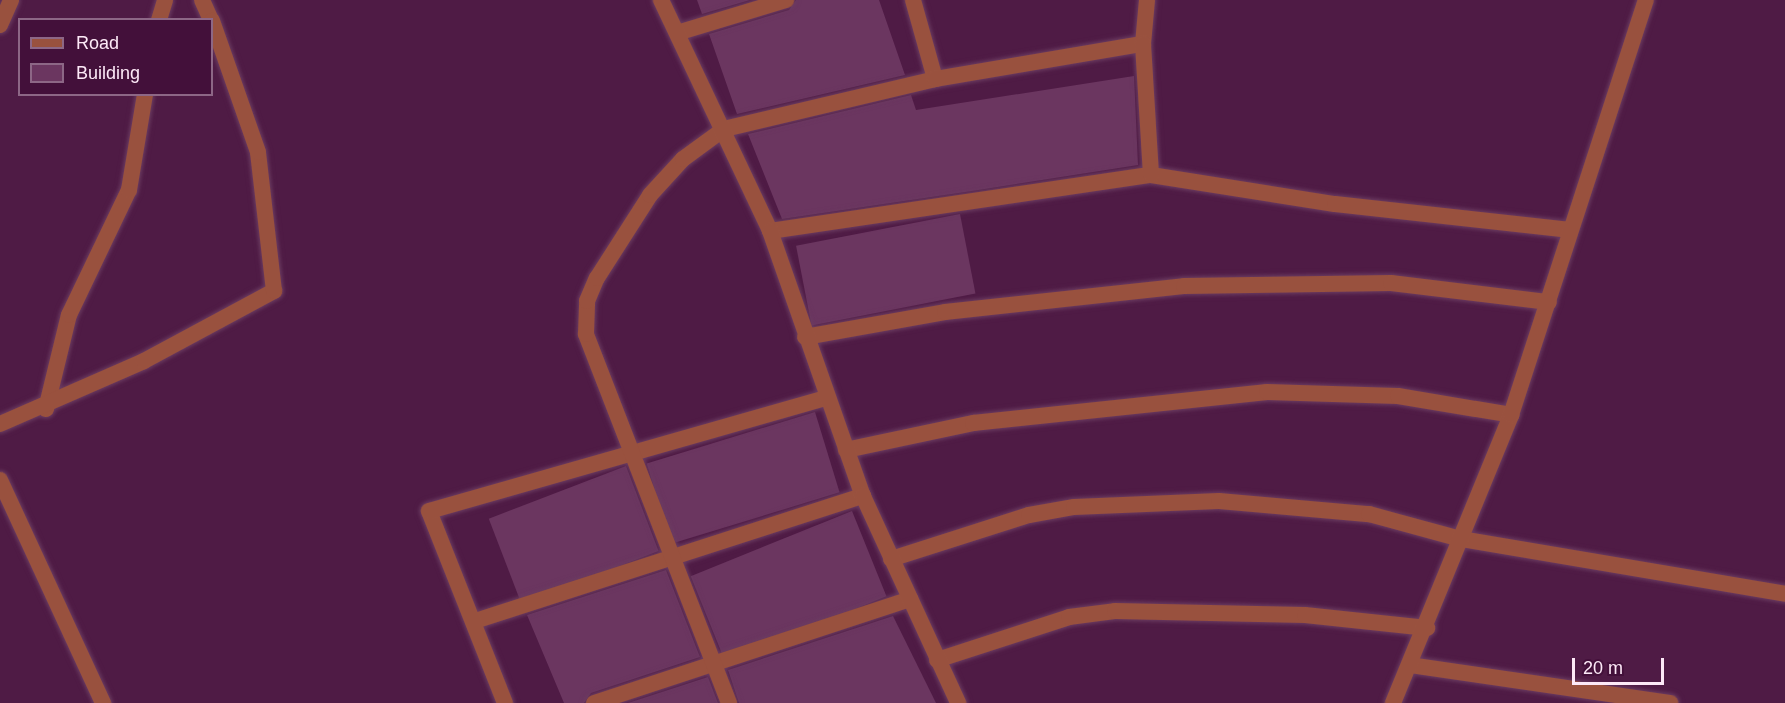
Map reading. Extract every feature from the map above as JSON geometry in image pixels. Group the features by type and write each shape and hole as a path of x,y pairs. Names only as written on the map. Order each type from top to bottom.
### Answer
{"street":[{"path":"0,25 10,0"},
{"path":"160,18 165,0"},
{"path":"202,0 210,18"},
{"path":"661,0 680,32 770,231 826,398 863,496 957,703"},
{"path":"680,32 786,0"},
{"path":"913,0 934,79"},
{"path":"1147,0 1143,44 1151,175"},
{"path":"1393,703 1427,628 1511,415 1646,0"},
{"path":"0,424 45,409 274,291 258,152 213,26"},
{"path":"729,703 669,559 586,334 587,301 622,234 650,195 683,159 724,129 934,79 1143,44"},
{"path":"45,409 69,315 129,189 146,96"},
{"path":"770,231 1151,175 1335,204 1571,230"},
{"path":"805,337 956,310 1184,285 1391,283 1549,302"},
{"path":"846,450 973,423 1267,392 1398,396 1511,415"},
{"path":"505,703 475,621 429,511 826,398"},
{"path":"0,480 100,702"},
{"path":"475,621 863,496"},
{"path":"891,559 1029,515 1124,504 1218,501 1318,506 1461,539 1785,594"},
{"path":"594,703 910,599"},
{"path":"937,660 1069,617 1115,611 1305,615 1427,628"},
{"path":"1410,665 1668,703"}],"building":[{"path":"697,0 750,0 702,14"},
{"path":"796,0 879,0 905,75 737,114 709,34 789,10"},
{"path":"1134,76 1138,165 972,191 782,219 748,134 911,95 916,110"},
{"path":"960,214 975,294 812,325 796,246"},
{"path":"815,412 840,492 671,544 647,463"},
{"path":"626,466 659,551 521,604 489,519"},
{"path":"852,511 886,596 725,661 691,576"},
{"path":"666,570 700,657 591,693 584,703 564,703 527,615"},
{"path":"893,616 936,703 739,703 728,670"},
{"path":"708,677 718,703 628,703"}]}
